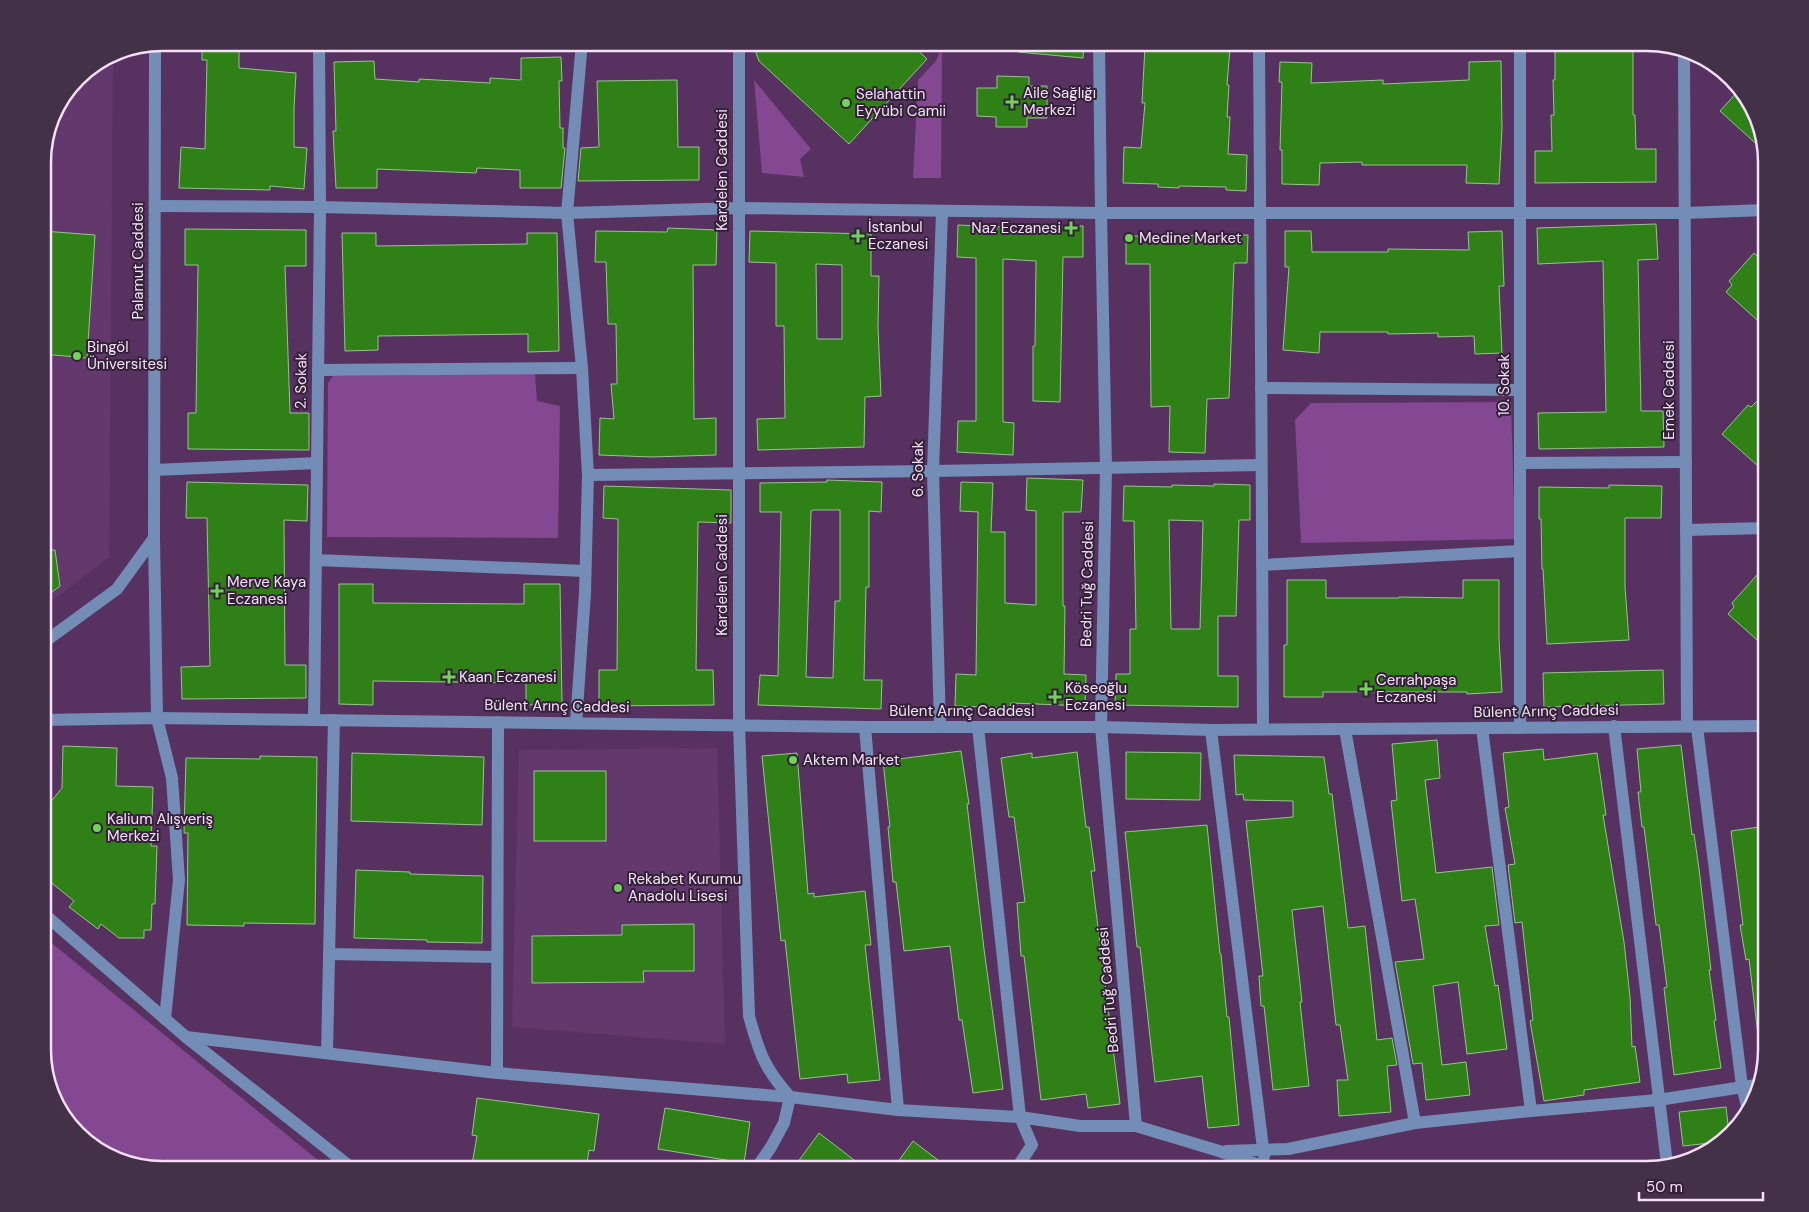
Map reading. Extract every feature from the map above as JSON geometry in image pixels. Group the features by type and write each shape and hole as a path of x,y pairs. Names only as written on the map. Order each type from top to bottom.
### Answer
{"street":[{"name":"Palamut Caddesi","path":"154,51 154,538 157,718 172,778 179,880 165,1019"},
{"name":"2. Sokak","path":"314,720 320,207 319,51"},
{"path":"576,723 585,594 588,474 582,368 568,213 581,51"},
{"name":"Kardelen Caddesi","path":"739,51 739,724 749,1016 761,1057 774,1079 790,1097"},
{"name":"Bedri Tuğ Caddesi","path":"1099,51 1100,213 1106,468 1100,727 1136,1126"},
{"path":"1259,51 1262,213 1263,729"},
{"name":"10. Sokak","path":"1520,51 1520,728"},
{"name":"Emek Caddesi","path":"1684,58 1686,530 1692,726 1745,1100"},
{"path":"154,206 320,207 568,213 738,208 1100,213 1685,213 1758,210"},
{"name":"6. Sokak","path":"940,726 933,471 942,212"},
{"path":"318,370 582,368"},
{"path":"1261,388 1520,390"},
{"path":"1520,463 1686,462"},
{"path":"154,470 317,463"},
{"path":"588,474 738,474 1261,465"},
{"path":"1686,530 1758,528"},
{"path":"51,637 118,589 154,538"},
{"path":"1262,565 1520,551"},
{"path":"316,560 585,571"},
{"name":"Bülent Arınç Caddesi","path":"51,720 157,718 865,727 1100,727 1211,730 1758,726"},
{"path":"327,1053 334,720"},
{"path":"497,1073 498,722"},
{"path":"1614,726 1666,1159"},
{"path":"865,727 898,1110"},
{"path":"978,727 1020,1118 1032,1146 1022,1161"},
{"path":"1482,728 1531,1110"},
{"path":"1345,729 1415,1123"},
{"path":"1211,730 1262,1149 1266,1161"},
{"path":"51,921 186,1037 343,1161"},
{"path":"329,954 497,957"},
{"path":"186,1037 497,1073 790,1097 898,1110 1020,1118 1080,1126 1136,1126 1247,1161"},
{"path":"1219,1151 1288,1149 1415,1123 1531,1110 1658,1100 1752,1085"},
{"path":"762,1161 772,1147 784,1122 790,1097"}],"shaded area":[{"path":"942,51 941,178 913,178 918,80 936,61"},
{"name":"Bingöl Üniversitesi","path":"113,63 109,557 51,602 51,155 55,133 70,101 79,89 95,74"},
{"path":"754,80 811,149 800,159 804,177 762,173"},
{"path":"535,374 537,401 560,406 558,538 327,537 328,383 333,376"},
{"path":"1511,402 1515,539 1301,543 1295,420 1311,403"},
{"name":"Rekabet Kurumu Anadolu Lisesi","path":"717,748 725,1044 512,1027 519,750"},
{"path":"51,943 319,1161 148,1160 133,1157 113,1149 89,1133 66,1105 53,1071 51,1057"}],"building":[{"path":"202,51 239,51 239,68 296,73 294,147 307,148 304,189 270,186 270,190 179,188 181,147 205,149 207,60 202,60"},
{"name":"Selahattin Eyyübi Camii","path":"755,51 919,51 927,59 849,144 759,61"},
{"path":"1018,51 1083,51 1083,58"},
{"path":"1145,51 1230,51 1227,85 1229,85 1227,117 1230,117 1228,154 1247,155 1246,191 1226,190 1226,187 1179,186 1179,188 1158,187 1158,184 1123,183 1124,147 1141,148 1145,103 1142,103"},
{"path":"1555,51 1633,51 1633,115 1635,115 1636,149 1656,149 1656,182 1535,183 1535,151 1552,151 1551,115 1554,115 1553,80 1555,80"},
{"path":"561,57 562,81 559,81 560,128 563,128 563,148 565,148 561,188 520,188 520,170 477,168 476,173 377,169 377,188 336,188 333,131 336,131 334,62 374,61 375,79 419,82 419,79 490,83 490,78 521,80 521,58"},
{"path":"1501,61 1502,128 1499,184 1466,183 1467,165 1362,165 1362,162 1320,163 1319,185 1282,184 1282,150 1280,150 1282,82 1279,82 1280,62 1312,63 1311,83 1383,80 1383,84 1469,80 1469,62"},
{"name":"Aile Sağlığı Merkezi","path":"997,76 1029,77 1029,86 1047,86 1047,118 1027,118 1027,127 996,127 996,117 977,116 977,88 997,88"},
{"path":"677,80 678,147 699,147 699,180 578,181 581,148 599,147 597,81"},
{"path":"1734,95 1749,120 1756,144 1720,111"},
{"path":"1656,224 1658,259 1638,260 1641,411 1663,411 1664,447 1539,449 1538,413 1606,412 1603,261 1538,264 1537,228"},
{"path":"958,225 1026,228 1026,226 1083,226 1083,257 1063,257 1060,402 1033,401 1036,261 1003,259 1003,422 1014,423 1013,455 957,452 958,421 976,421 976,258 957,257"},
{"path":"668,228 717,230 716,265 693,265 694,419 716,418 716,455 652,457 599,455 600,418 614,419 611,384 617,384 616,324 608,324 606,262 595,262 596,231 667,232"},
{"path":"185,229 306,230 306,266 285,266 290,413 309,413 309,450 188,449 188,413 196,413 198,265 185,265"},
{"path":"750,231 871,234 871,276 879,276 878,327 881,396 865,397 864,447 758,450 757,419 785,418 784,326 776,326 776,263 749,262","holes":["816,264 842,265 842,339 817,339"]},
{"path":"1285,231 1311,231 1312,252 1388,252 1388,249 1469,250 1468,232 1502,231 1504,286 1499,286 1502,353 1475,354 1474,336 1438,337 1438,333 1388,334 1388,332 1320,332 1319,353 1283,350 1289,267 1285,267"},
{"path":"51,232 95,235 87,358 51,355"},
{"path":"342,233 376,233 376,246 527,244 527,233 557,233 559,351 528,352 528,334 378,336 378,350 345,351"},
{"path":"1248,235 1247,263 1234,263 1229,398 1207,399 1205,453 1169,452 1170,406 1151,407 1150,264 1126,264 1126,236"},
{"path":"1754,253 1758,257 1758,321 1726,292 1732,285 1729,281"},
{"path":"1758,402 1758,466 1722,434 1748,405 1751,407"},
{"path":"1027,478 1083,480 1081,512 1063,512 1063,606 1065,606 1064,674 1086,675 1085,706 1011,703 1010,708 955,706 956,674 976,675 978,512 960,511 961,482 993,483 991,532 1005,532 1005,603 1036,605 1036,511 1026,510"},
{"path":"827,480 882,482 881,512 869,511 869,587 866,587 864,680 882,680 881,709 758,705 760,675 778,676 781,512 760,512 760,483 827,482","holes":["840,510 840,601 835,601 833,678 806,677 811,511"]},
{"path":"187,482 308,485 307,521 284,520 285,665 306,665 306,698 182,699 181,667 210,666 207,518 186,518"},
{"path":"1214,484 1250,485 1250,520 1239,520 1236,616 1218,616 1218,676 1238,676 1238,707 1115,705 1116,674 1130,674 1130,629 1136,629 1134,521 1123,521 1124,486 1214,486","holes":["1169,520 1203,521 1200,629 1171,629"]},
{"path":"1609,485 1662,486 1661,518 1625,518 1625,587 1629,640 1547,644 1541,519 1539,519 1539,487 1609,488"},
{"path":"604,486 731,490 731,523 698,522 696,670 713,670 714,705 599,706 599,670 617,670 618,519 603,518"},
{"path":"51,550 55,550 60,586 51,593"},
{"path":"1757,575 1758,641 1728,614 1734,607 1732,603"},
{"path":"1287,580 1326,580 1326,598 1463,598 1463,580 1499,580 1499,639 1502,692 1467,694 1467,692 1323,692 1323,697 1284,697 1284,645 1287,645"},
{"path":"339,584 373,584 373,603 524,604 524,584 560,584 562,704 526,705 526,683 373,681 373,705 339,704"},
{"path":"1663,670 1664,704 1544,707 1543,673"},
{"path":"1437,740 1440,778 1425,780 1436,873 1492,867 1499,925 1485,926 1495,986 1498,985 1507,1049 1467,1054 1458,982 1433,986 1442,1065 1466,1062 1470,1095 1426,1100 1422,1063 1413,1064 1395,962 1424,959 1415,899 1402,901 1391,801 1397,800 1392,744"},
{"path":"1681,745 1692,835 1694,834 1699,869 1716,1020 1714,1021 1721,1068 1674,1075 1664,988 1667,987 1659,925 1656,925 1638,792 1641,792 1637,749"},
{"name":"Kalium Alışveriş Merkezi","path":"63,746 117,748 116,786 153,787 151,846 157,846 155,904 152,904 151,930 144,930 144,938 119,938 101,924 98,929 69,907 74,901 51,882 51,801 62,788"},
{"path":"1543,749 1544,760 1597,753 1606,815 1603,815 1624,942 1630,997 1632,1047 1635,1046 1640,1082 1584,1090 1584,1095 1544,1101 1530,1021 1533,1020 1522,922 1515,923 1508,865 1515,864 1505,808 1509,807 1503,753"},
{"path":"961,751 969,804 967,804 984,949 1003,1089 973,1093 962,1020 959,1020 950,946 904,951 896,882 893,882 888,827 890,827 883,761"},
{"path":"1077,752 1086,827 1089,827 1095,871 1091,871 1120,1104 1088,1108 1086,1094 1041,1100 1024,956 1021,956 1017,903 1025,902 1014,817 1009,817 1001,758 1032,753 1032,758"},
{"path":"1126,752 1201,753 1200,800 1126,799"},
{"path":"352,753 484,757 482,825 351,821"},
{"path":"797,753 808,894 814,893 814,897 865,891 871,945 865,945 880,1080 848,1083 847,1074 800,1079 785,940 781,941 762,756"},
{"path":"1234,755 1324,757 1329,794 1332,794 1348,928 1365,926 1377,1040 1392,1038 1397,1065 1387,1066 1391,1112 1339,1116 1337,1080 1348,1080 1340,1025 1336,1025 1323,906 1292,910 1309,1086 1273,1090 1264,1006 1261,1006 1259,976 1263,976 1246,821 1293,817 1293,801 1244,800 1243,794 1236,795"},
{"path":"260,756 317,757 315,924 244,923 244,926 187,925 188,833 184,833 186,758 260,759"},
{"path":"534,771 606,771 606,841 534,841"},
{"path":"1207,825 1227,1017 1229,1017 1239,1125 1208,1128 1202,1076 1155,1082 1140,947 1137,947 1125,832"},
{"path":"1758,827 1758,1035 1749,959 1746,960 1740,925 1743,925 1731,831"},
{"path":"356,870 483,876 482,943 354,938"},
{"path":"694,924 694,971 643,971 644,982 532,983 532,936 622,935 622,925"},
{"path":"477,1098 599,1114 594,1151 589,1150 587,1161 473,1161 477,1136 472,1135"},
{"path":"1726,1107 1728,1125 1706,1143 1683,1146 1679,1112"},
{"path":"665,1108 750,1122 744,1161 732,1161 658,1149"},
{"path":"819,1133 855,1161 799,1161"},
{"path":"913,1141 939,1161 899,1161"}],"place":[{"name":"Aile Sağlığı Merkezi","path":"1012,102"},
{"name":"Selahattin Eyyübi Camii","path":"846,103"},
{"name":"Naz Eczanesi","path":"1071,228"},
{"name":"İstanbul Eczanesi","path":"858,236"},
{"name":"Medine Market","path":"1129,238"},
{"name":"Bingöl Üniversitesi","path":"77,356"},
{"name":"Merve Kaya Eczanesi","path":"217,591"},
{"name":"Kaan Eczanesi","path":"449,677"},
{"name":"Cerrahpaşa Eczanesi","path":"1366,689"},
{"name":"Köseoğlu Eczanesi","path":"1055,697"},
{"name":"Aktem Market","path":"793,760"},
{"name":"Kalium Alışveriş Merkezi","path":"97,828"},
{"name":"Rekabet Kurumu Anadolu Lisesi","path":"618,888"}]}
